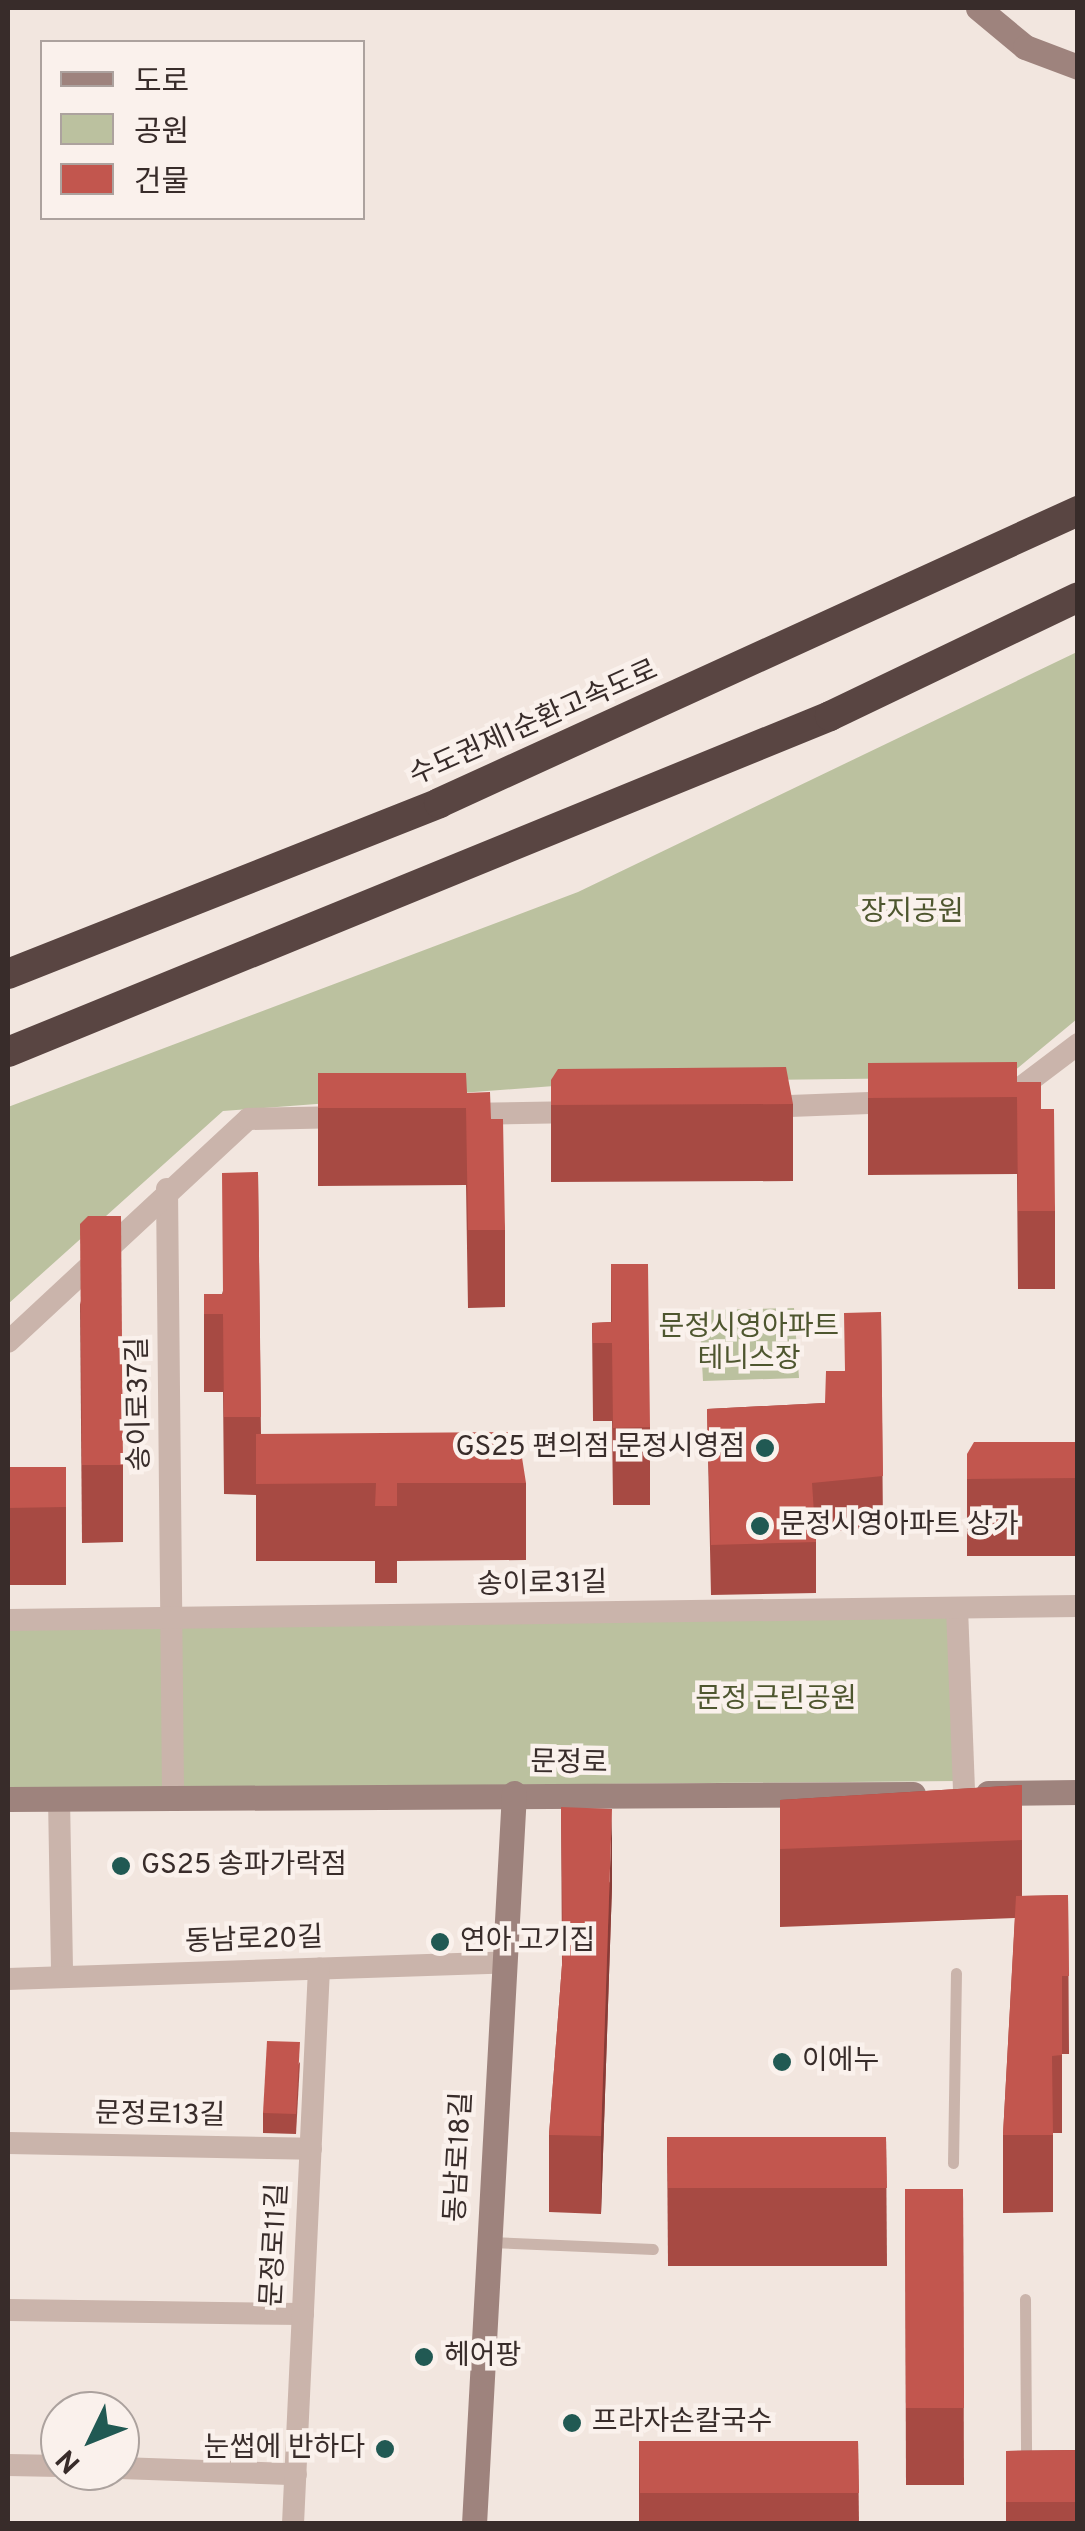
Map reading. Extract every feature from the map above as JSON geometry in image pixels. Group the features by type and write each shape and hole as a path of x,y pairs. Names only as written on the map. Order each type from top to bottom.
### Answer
{"highway":[{"name":"수도권제1순환고속도로","path":"8,974 439,804 1078,510"},
{"path":"8,1052 830,716 1078,597"}],"street":[{"path":"978,8 1025,47 1078,67"},
{"path":"974,1099 1014,1097 1078,1044"},
{"path":"740,1108 915,1102"},
{"path":"427,1115 604,1111"},
{"path":"8,1342 167,1189 248,1119 368,1116"},
{"name":"송이로37길","path":"167,1189 174,1618"},
{"name":"송이로31길","path":"8,1620 1078,1606"},
{"path":"956,1608 964,1794"},
{"path":"173,1797 174,1618"},
{"name":"문정로","path":"8,1799 1078,1792"},
{"name":"동남로18길","path":"474,2524 486,2242 514,1793"},
{"path":"59,1798 62,1977"},
{"name":"동남로20길","path":"8,1979 503,1962"},
{"name":"문정로11길","path":"294,2524 319,1968"},
{"name":"문정로13길","path":"8,2143 311,2149"},
{"path":"8,2310 303,2314"},
{"path":"8,2465 40,2466"},
{"path":"140,2469 296,2474"}],"lane":[{"path":"953,2164 956,1973"},
{"path":"486,2242 653,2248"},
{"path":"1025,2299 1026,2456"}],"green space":[{"name":"장지공원","path":"1077,652 1077,1019 1007,1077 607,1082 223,1111 8,1304 8,1107 578,892"},
{"name":"문정시영아파트 테니스장","path":"794,1308 799,1378 703,1381 699,1310"},
{"name":"문정 근린공원","path":"948,1615 956,1781 8,1789 8,1629"}],"building":[{"path":"1017,1062 1017,1082 1041,1082 1041,1109 1054,1109 1055,1211 1018,1211 1017,1097 868,1098 868,1063"},
{"path":"786,1067 793,1104 551,1105 551,1080 558,1069"},
{"path":"318,1073 466,1073 467,1093 490,1092 491,1119 503,1119 505,1230 468,1230 466,1108 318,1108"},
{"path":"258,1172 261,1417 224,1417 223,1314 204,1314 204,1294 223,1294 222,1173"},
{"path":"88,1216 121,1216 123,1465 82,1465 80,1224"},
{"path":"611,1264 648,1264 650,1427 613,1428 612,1343 593,1343 592,1323 612,1322"},
{"path":"881,1312 883,1476 812,1483 816,1542 711,1545 707,1409 825,1403 826,1371 845,1371 844,1313"},
{"path":"518,1432 526,1483 397,1483 397,1506 375,1506 376,1483 256,1484 256,1434"},
{"path":"974,1442 1078,1442 1078,1478 967,1479 967,1454"},
{"path":"8,1467 66,1467 66,1507 8,1508"},
{"path":"1022,1785 1022,1840 780,1849 780,1800"},
{"path":"561,1807 612,1809 601,2136 549,2135 563,1952"},
{"path":"1068,1895 1069,1976 1062,1976 1062,2055 1052,2056 1053,2135 1003,2135 1016,1896"},
{"path":"267,2041 300,2042 296,2114 263,2113"},
{"path":"667,2137 886,2137 887,2188 668,2188"},
{"path":"1078,2144 1078,2196 1077,2196"},
{"path":"905,2189 963,2189 964,2408 906,2408"},
{"path":"639,2441 858,2441 859,2493 640,2493"},
{"path":"1078,2450 1078,2502 1006,2502 1006,2451"}],"place":[{"name":"GS25 편의점 문정시영점","path":"765,1448"},
{"name":"문정시영아파트 상가","path":"760,1526"},
{"name":"GS25 송파가락점","path":"121,1866"},
{"name":"연아 고기집","path":"440,1942"},
{"name":"이에누","path":"782,2062"},
{"name":"헤어팡","path":"424,2357"},
{"name":"프라자손칼국수","path":"572,2423"},
{"name":"눈썹에 반하다","path":"385,2449"}]}
